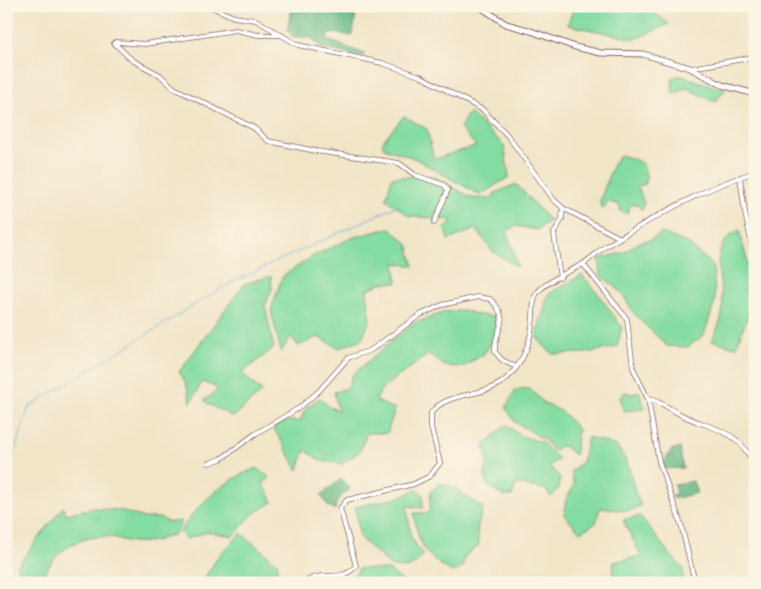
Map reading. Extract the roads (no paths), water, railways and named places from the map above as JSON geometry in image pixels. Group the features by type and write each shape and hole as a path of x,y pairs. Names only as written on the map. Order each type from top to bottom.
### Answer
{"street":[{"path":"208,6 234,17 256,20 298,45 382,63 420,76 483,110 508,136 554,200 563,208 620,238"},
{"path":"480,6 506,24 575,47 601,53 643,54 690,68 722,85 755,94"},
{"path":"282,35 258,35 236,30 145,44 114,43 132,60 160,75 174,88 254,128 268,141 350,157 399,163 415,175 444,185 448,190 434,223"},
{"path":"690,68 755,57"},
{"path":"304,583 314,577 344,576 356,566 340,508 347,500 414,484 436,471 440,463 430,419 431,413 442,401 481,392 497,385 516,367 529,344 533,302 536,294 604,248 678,204 755,172"},
{"path":"740,177 755,260"},
{"path":"560,278 554,234 562,219 563,208"},
{"path":"583,264 627,318 634,368 648,399 659,462 682,524 695,583"},
{"path":"209,463 220,459 255,434 299,408 320,391 348,358 371,350 398,328 442,305 478,298 490,299 501,315 501,330 496,352 502,360 516,367"},
{"path":"648,399 656,400 678,413 731,436 749,453 755,471"}],"waterway":[{"path":"6,478 29,407 230,283 399,205"}]}
